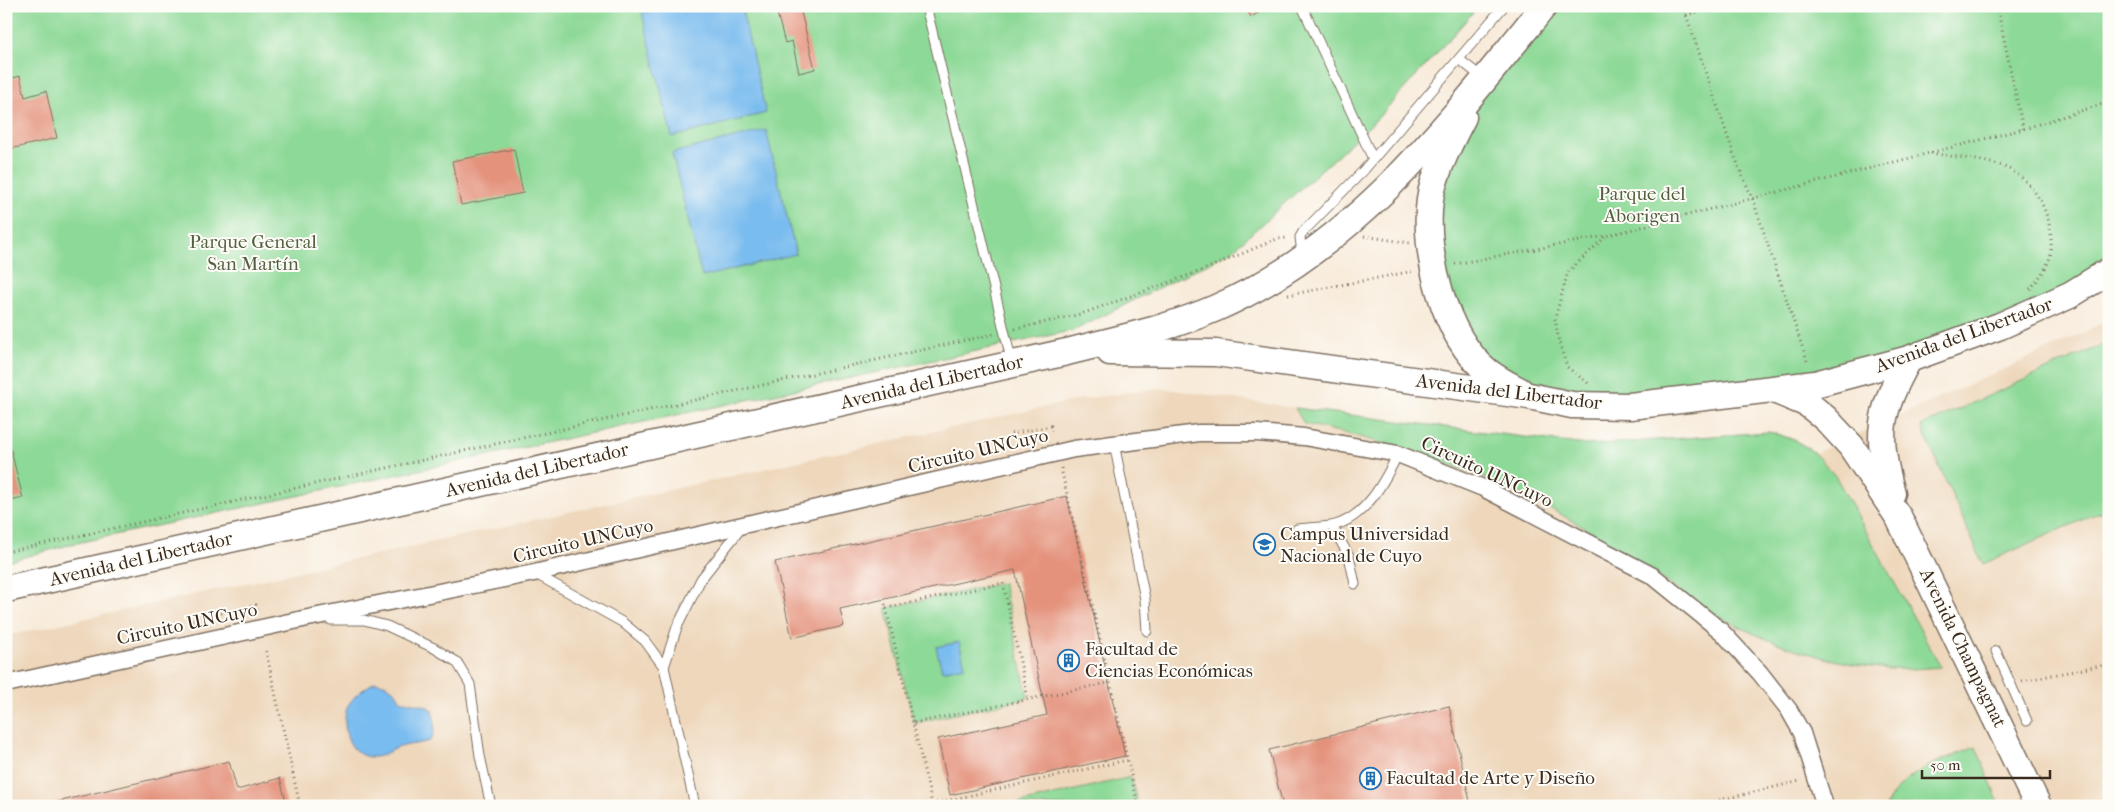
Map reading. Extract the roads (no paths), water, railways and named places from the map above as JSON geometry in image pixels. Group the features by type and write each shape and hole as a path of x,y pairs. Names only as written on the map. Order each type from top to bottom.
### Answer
{"main road":[{"name":"Avenida del Libertador","path":"6,589 1067,352 1184,321 1217,308 1268,282 1302,248 1349,222 1403,172 1481,84 1544,6"},
{"path":"1481,84 1457,129 1430,197 1428,234 1433,268 1448,314 1458,334 1486,370 1529,396"},
{"name":"Avenida del Libertador","path":"1067,352 1167,350 1216,352 1529,396 1572,404 1630,406 1815,384 1909,359 2000,326 2070,295 2109,270"},
{"name":"Avenida Champagnat","path":"1899,518 1882,460 1881,435 1887,404 1895,383 1909,359"},
{"name":"Avenida Champagnat","path":"1774,390 1808,404 1826,419 1851,446 1899,518 2038,806"}],"street":[{"name":"Circuito UNCuyo","path":"6,684 303,619 534,573 1074,450 1114,443 1199,433 1257,433 1304,437 1398,454 1483,488 1653,576 1721,631 1760,673 1789,710 1802,733 1825,806"}],"lane":[{"path":"926,6 1012,363"},
{"path":"1302,6 1373,159"},
{"path":"1302,248 1373,159 1460,60 1504,6"},
{"path":"1460,60 1481,84"},
{"path":"1114,443 1144,599 1147,631"},
{"path":"1297,529 1341,524 1366,505 1381,488 1398,454"},
{"path":"664,667 677,627 697,586 743,524"},
{"path":"1332,526 1349,556 1355,584"},
{"path":"534,573 622,622 645,641 664,667 694,806"},
{"path":"303,619 364,620 387,626 434,648 457,662 470,684 480,756 491,806"},
{"path":"1996,650 2027,721"}],"water":[{"path":"670,6 741,6 766,113 672,137 642,13"},
{"path":"766,130 796,254 702,277 672,153"},
{"path":"959,642 965,666 942,671 936,647"},
{"path":"375,682 390,687 396,692 400,700 426,706 432,710 435,726 430,741 400,747 375,757 363,755 352,746 346,731 345,715 347,708 355,696"}],"place":[{"name":"Campus Universidad Nacional de Cuyo","path":"1264,545"},
{"name":"Facultad de Ciencias Económicas","path":"1069,660"},
{"name":"Facultad de Arte y Diseño","path":"1370,778"}],"park label":[{"name":"Parque del Aborigen","path":"1642,205"},
{"name":"Parque General San Martín","path":"253,253"}]}
